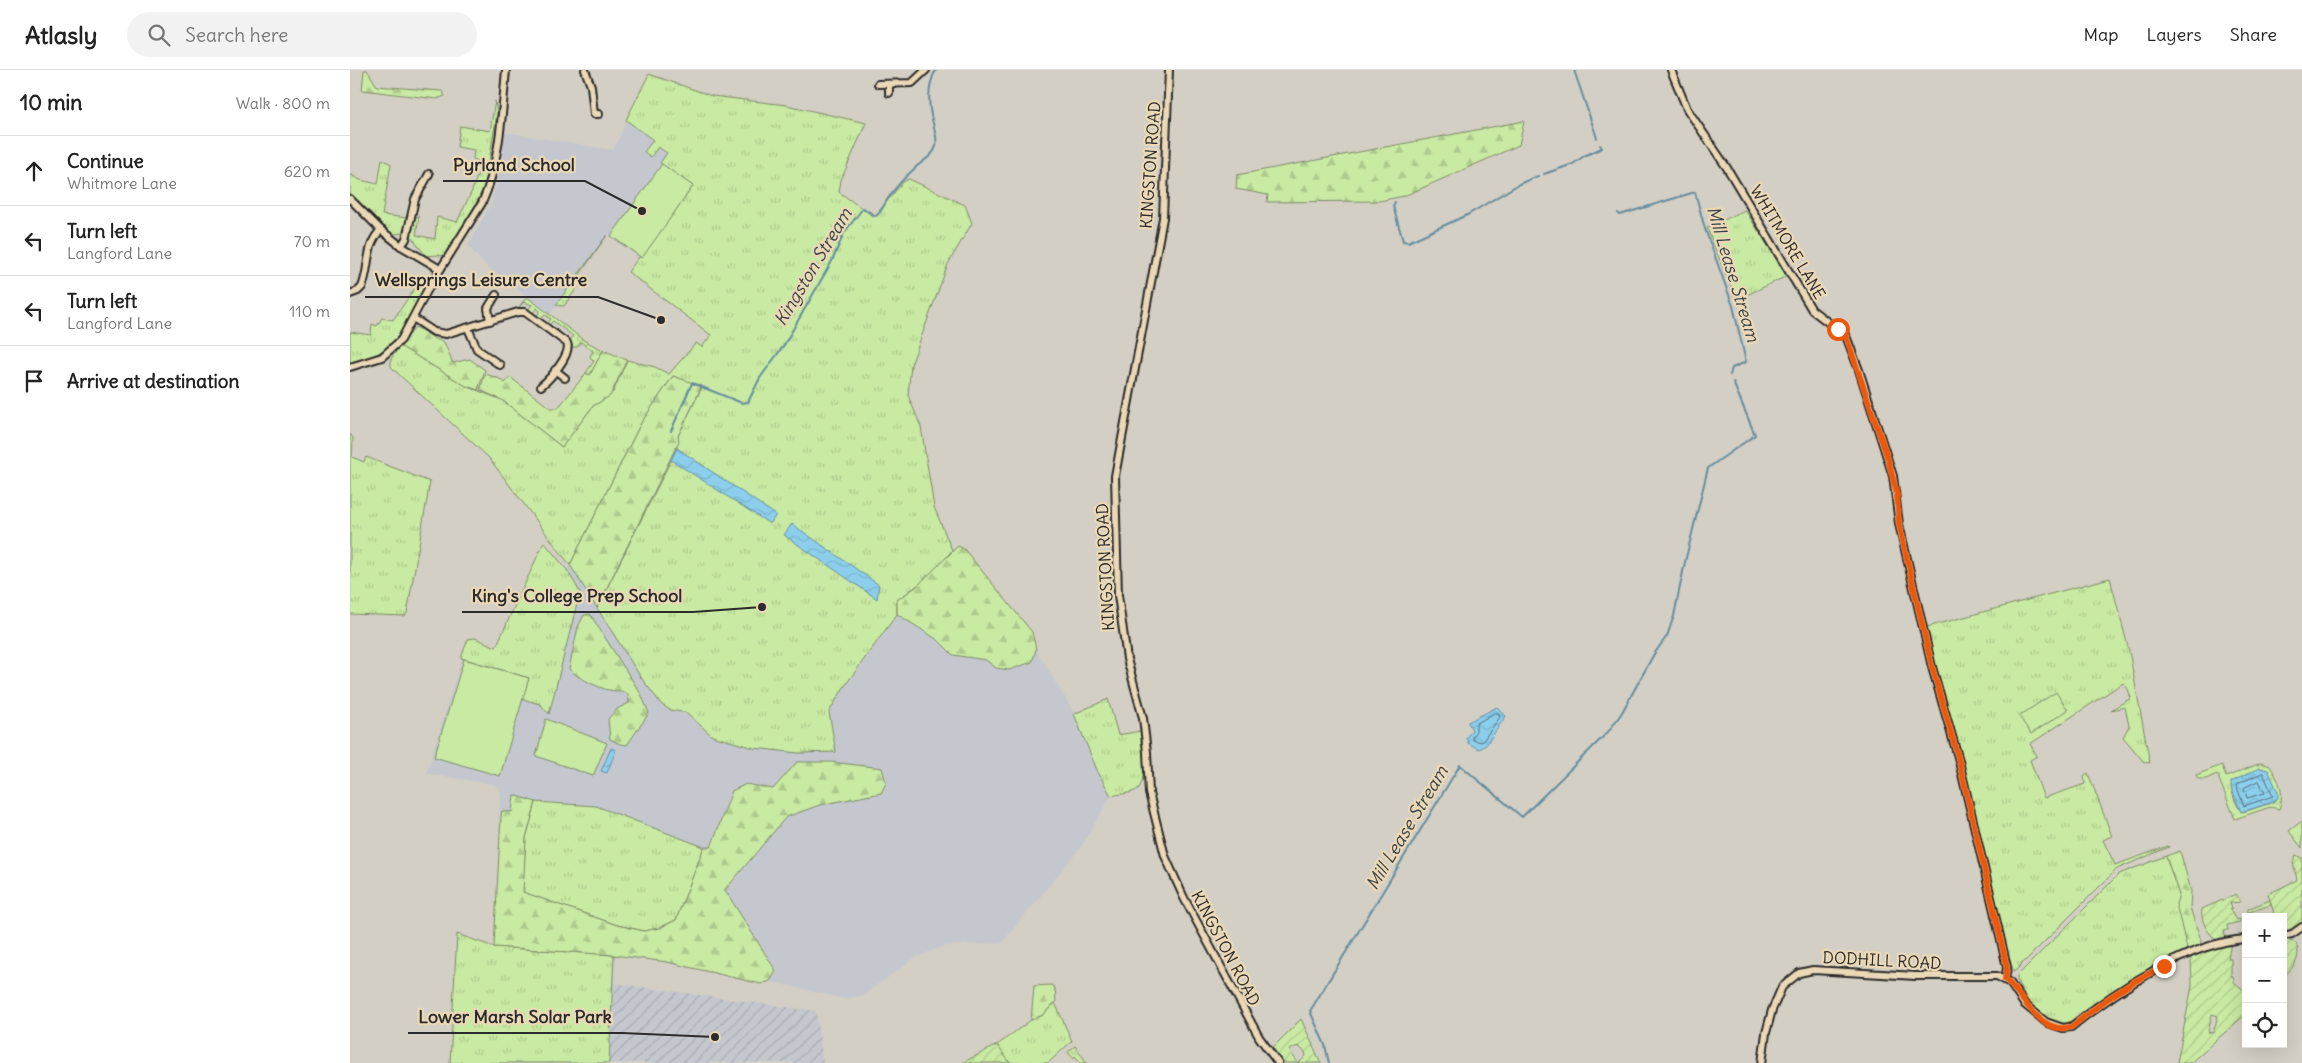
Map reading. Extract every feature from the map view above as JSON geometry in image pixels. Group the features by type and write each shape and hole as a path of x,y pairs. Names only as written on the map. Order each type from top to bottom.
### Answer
{"street":[{"path":"350,367 382,357 389,353 401,340 440,269 486,194 499,134 506,70"},
{"path":"585,70 591,86 594,114"},
{"path":"878,84 912,83 926,70"},
{"name":"KINGSTON ROAD","path":"1169,70 1163,218 1115,476 1118,595 1127,659 1143,718 1148,752 1149,793 1164,856 1188,906 1259,1037 1278,1063"},
{"name":"WHITMORE LANE","path":"1671,70 1687,108 1727,168 1812,310 1846,336 1859,370 1893,476 1899,524 1932,667 1958,757 2002,945 2007,968 2005,979"},
{"path":"889,85 889,92"},
{"path":"401,246 406,239 415,199 430,174"},
{"path":"350,199 381,230 401,246 440,269"},
{"path":"350,294 362,287 371,246 381,230"},
{"path":"490,321 488,308 496,295"},
{"path":"413,318 438,334 449,334 518,312 528,313 567,344 568,353 541,386"},
{"path":"468,328 476,349 500,365"},
{"path":"555,370 565,378"},
{"path":"2287,935 2302,927"},
{"path":"2005,979 2024,1004 2037,1016 2046,1022 2066,1029 2135,981 2164,966 2210,947 2242,940"},
{"name":"DODHILL ROAD","path":"1762,1063 1766,1033 1778,996 1788,980 1799,973 1827,970 1925,976 1998,976 2005,979"}],"shaded area":[{"path":"649,74 712,96 786,105 866,123 841,180 839,192 874,217 903,182 909,179 965,205 972,223 948,264 911,365 908,381 908,395 921,427 934,507 952,550 958,546 964,549 1032,632 1036,649 1074,713 1108,699 1118,735 1141,731 1142,782 1140,788 1134,792 1111,796 1082,846 1002,943 945,946 915,958 862,996 844,999 652,953 616,949 609,1063 450,1063 457,934 494,947 499,874 500,789 493,784 426,774 468,639 475,638 496,647 544,542 567,569 731,350 628,272 638,257 608,235 550,314 489,268 475,255 468,245 491,203 502,160 504,132 613,150"},
{"path":"613,983 816,1011 823,1063 609,1063"}],"green space":[{"path":"364,70 367,70 377,86 442,91 445,96 437,99 362,90"},
{"path":"649,74 712,96 786,105 866,123 841,180 839,192 874,217 903,182 909,179 965,205 972,223 948,264 911,365 908,395 921,427 934,507 952,550 927,578 897,600 897,614 844,687 829,712 836,752 798,753 754,748 712,736 687,713 670,710 662,705 642,679 597,608 677,448 678,436 702,387 673,376 641,423 570,565 489,458 391,367 391,359 400,346 466,386 502,400 562,447 593,406 613,392 627,360 655,367 669,374 696,343 702,347 711,335 628,272 639,257 642,257 693,186 660,163 667,153 658,147 651,157 644,152 653,140 626,120"},
{"path":"495,101 497,113 485,185 473,210 444,256 426,256 411,236 416,217 419,216 416,235 435,239 437,217 457,222 472,191 482,162 473,159 474,150 457,147 460,126 490,131"},
{"path":"1524,121 1519,145 1404,196 1379,201 1267,202 1268,195 1236,189 1237,175"},
{"path":"382,159 391,164 382,215 407,218 404,233 392,234 350,193 350,174 360,180 378,184"},
{"path":"662,164 693,186 642,258 611,236"},
{"path":"1745,210 1787,276 1736,300 1707,228"},
{"path":"607,235 572,286 576,289 564,306 556,305"},
{"path":"423,276 427,277 426,286 398,336 390,345 379,352 350,365 350,332 371,335 372,324 377,326 382,318 393,320"},
{"path":"527,297 585,341 603,350 590,375 586,373 594,361 590,357 593,351 581,342 577,347 573,347 570,341 573,336 553,321 549,325 547,324 551,319 545,315 541,319 537,316 540,311 537,308 533,313 528,310 532,305 524,302 518,308"},
{"path":"416,327 435,339 444,342 453,363 470,359 485,370 478,390 466,386 400,346"},
{"path":"603,350 627,360 610,396 593,406 562,447 502,400 480,390 485,374 498,378 505,383 510,377 550,408 558,408 586,373 590,375"},
{"path":"673,376 702,386 678,436 679,441 597,608 570,565 641,423"},
{"path":"350,434 353,438 352,457 364,462 366,457 430,482 405,616 350,614"},
{"path":"544,542 567,570 580,592 549,714 540,704 522,699 529,678 461,658 468,639 475,638 496,647"},
{"path":"958,546 964,549 1032,632 1036,649 1032,662 1009,670 996,668 986,660 953,655 938,640 897,614 897,600 916,587"},
{"path":"2110,578 2129,651 2150,763 2144,762 2123,737 2129,726 2125,707 2111,710 2131,698 2128,689 2123,683 2030,744 2037,756 2030,760 2044,798 2085,784 2084,776 2088,773 2112,836 2103,840 2115,865 2169,847 2117,869 2014,972 2008,955 1967,779 1942,692 1927,627"},
{"path":"590,614 641,694 649,713 627,745 610,739 608,719 617,709 629,703 628,694 596,686 580,678 569,669 578,627 584,615"},
{"path":"464,659 529,678 500,776 434,757"},
{"path":"2056,692 2068,710 2031,734 2019,716"},
{"path":"1108,699 1118,735 1141,731 1144,764 1142,781 1135,791 1111,796 1097,770 1074,714"},
{"path":"546,719 607,743 593,776 536,756"},
{"path":"797,762 831,762 882,768 886,783 881,793 820,805 786,817 725,890 776,971 770,981 761,984 667,962 614,955 494,947 501,816 502,811 512,812 514,795 536,802 526,838 523,892 617,925 644,931 659,928 676,920 704,847 711,847 732,791 746,784 773,789"},
{"path":"2261,763 2270,766 2280,786 2281,803 2279,809 2270,807 2235,819 2217,774 2206,779 2198,779 2196,775 2222,765 2226,777","holes":["2263,768 2278,798 2271,803 2243,812 2238,807 2234,798 2232,782"]},
{"path":"536,802 596,806 704,847 676,920 659,928 644,931 617,925 522,892 526,838"},
{"path":"2302,821 2302,848 2289,831"},
{"path":"2180,851 2191,891 2190,908 2201,940 2200,948 2188,953 2176,904 2179,895 2166,856"},
{"path":"2296,855 2302,858 2302,923 2287,931 2287,913 2274,913 2268,894 2297,880 2293,862"},
{"path":"2166,856 2179,895 2188,953 2133,978 2086,1012 2070,1021 2058,1023 2050,1020 2027,999 2018,983 2017,976 2119,874"},
{"path":"2236,894 2241,902 2230,903 2232,909 2230,910 2236,920 2240,919 2240,922 2227,925 2228,930 2224,931 2226,940 2218,941 2206,927 2202,918 2202,909"},
{"path":"2270,900 2271,905 2248,913 2248,909"},
{"path":"457,934 494,947 614,955 609,1063 450,1063"},
{"path":"2287,940 2296,943 2298,949 2297,959 2287,974"},
{"path":"2231,943 2228,959 2231,959 2231,976 2233,976 2234,982 2242,989 2242,1018 2190,1063 2177,1063 2192,986 2191,957","holes":["2212,1014 2218,1016 2213,1033 2208,1032"]},
{"path":"1051,985 1055,988 1056,1001 1043,1015 1031,1020 1034,986"},
{"path":"1055,1003 1072,1041 1048,1063 1010,1063 997,1045 1031,1020 1043,1015"},
{"path":"1301,1019 1321,1063 1299,1063 1306,1056 1305,1052 1298,1046 1289,1050 1298,1063 1283,1063 1271,1049"},
{"path":"997,1045 1010,1063 962,1063"},
{"path":"1075,1046 1087,1063 1081,1063 1068,1052"}],"water":[{"path":"677,448 776,515 770,524 671,460"},
{"path":"792,524 879,585 877,599 784,535"},
{"path":"1497,707 1506,716 1486,745 1479,749 1468,743 1466,738 1472,730 1468,722"},
{"path":"611,748 616,750 607,773 601,771"},
{"path":"2259,768 2268,770 2278,792 2278,798 2271,803 2241,812 2231,787 2231,782"}],"waterway":[{"name":"Kingston Stream","path":"671,431 692,383 742,403 748,402 760,378 784,345 832,261 844,233 863,208 876,216 900,183 933,153 937,140 930,110 929,96 931,82 936,70"},
{"name":"Mill Lease Stream","path":"1574,70 1597,138"},
{"path":"1544,174 1573,164 1584,156 1602,148 1600,145"},
{"path":"1395,202 1393,206 1403,241 1408,242 1469,214 1519,184 1538,176"},
{"name":"Mill Lease Stream","path":"1618,213 1620,215 1695,192 1705,229 1733,306 1746,362 1732,368 1730,375"},
{"name":"Mill Lease Stream","path":"1329,1063 1325,1045 1310,1011 1460,765 1522,817 1608,732 1621,714 1654,654 1667,636 1674,616 1708,468 1755,435 1733,382"}],"place":[{"name":"Pyrland School","path":"642,211"},
{"name":"Wellsprings Leisure Centre","path":"661,320"},
{"name":"King's College Prep School","path":"762,607"},
{"name":"Lower Marsh Solar Park","path":"715,1037"}],"route":[{"path":"1838,329 1846,336 1888,459 1897,495 1899,524 1904,549 1932,667 1958,757 2002,945 2007,968 2005,979 2010,983 2024,1004 2037,1016 2054,1026 2066,1029 2135,981 2164,966"}]}
